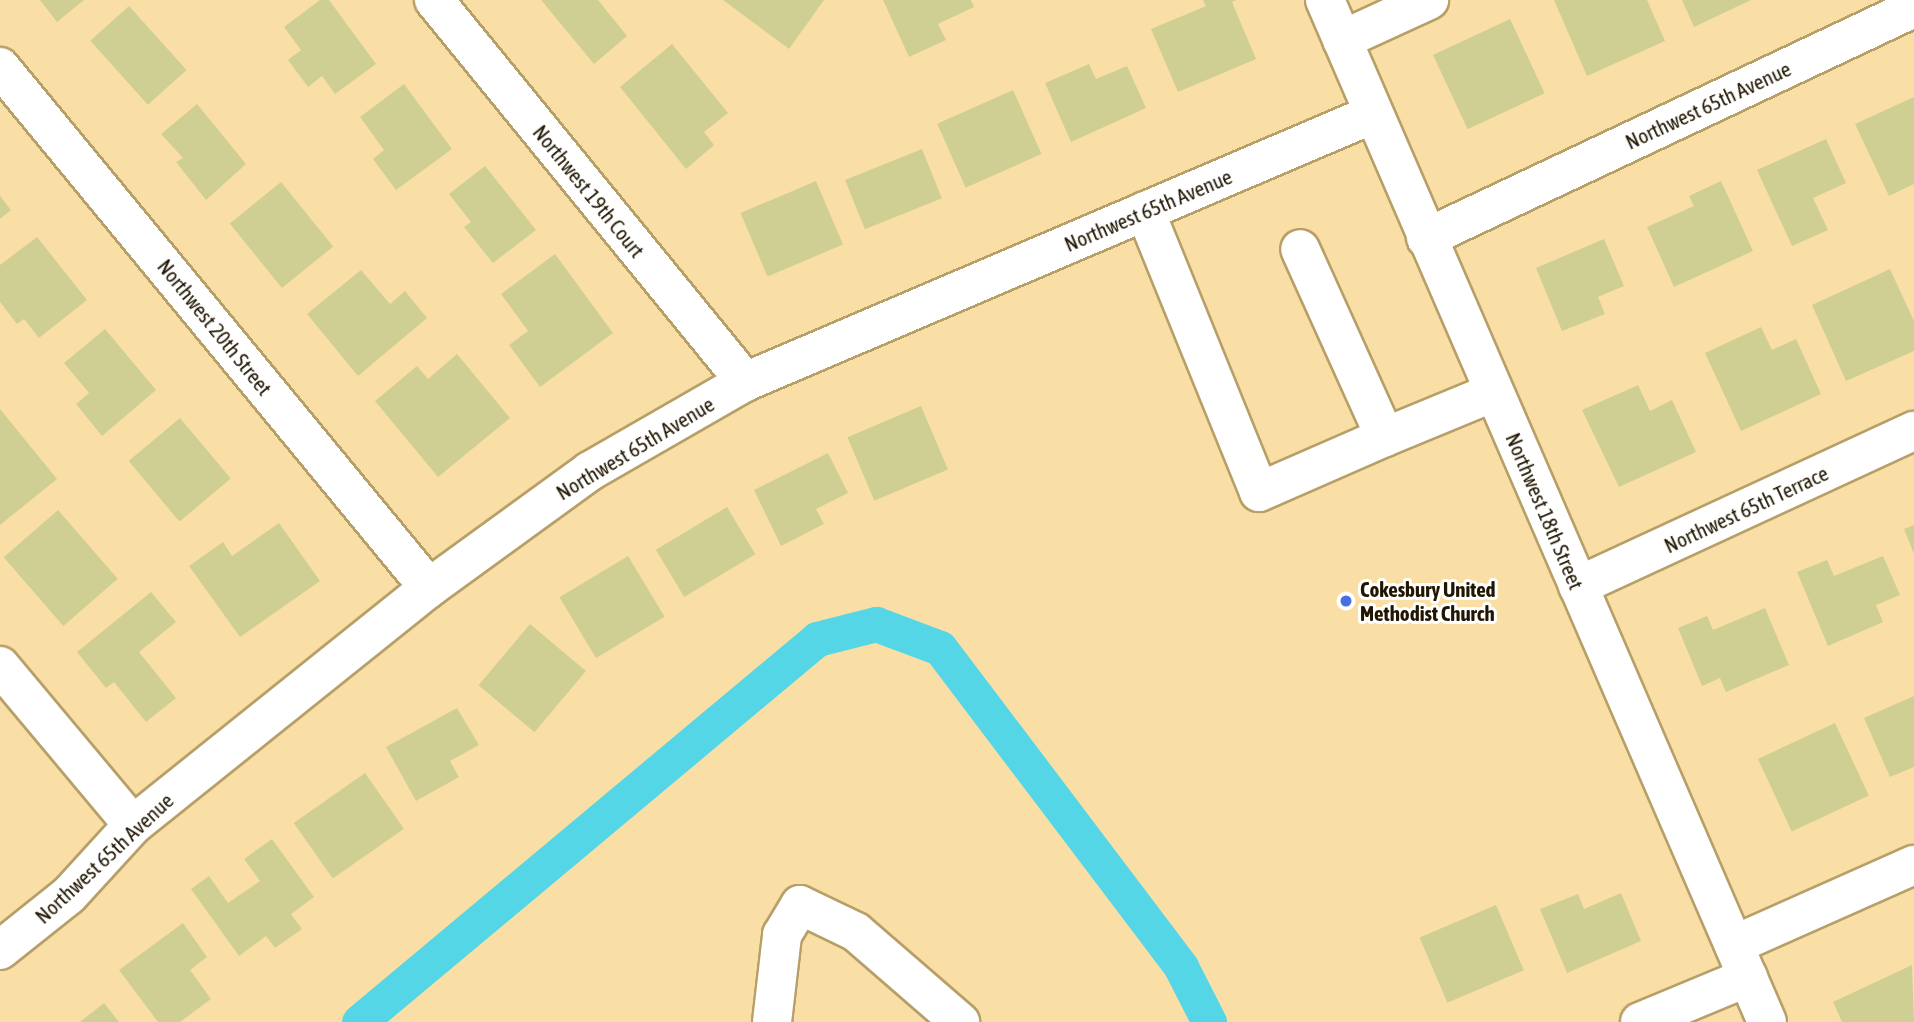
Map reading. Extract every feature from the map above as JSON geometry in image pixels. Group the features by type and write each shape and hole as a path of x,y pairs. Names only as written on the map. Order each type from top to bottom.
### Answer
{"street":[{"name":"Northwest 19th Court","path":"434,0 745,382"},
{"name":"Northwest 18th Street","path":"1325,0 1767,1022"},
{"path":"1342,40 1429,0"},
{"name":"Northwest 65th Avenue","path":"1426,238 1914,8"},
{"name":"Northwest 20th Street","path":"0,67 429,587"},
{"name":"Northwest 65th Avenue","path":"0,950 69,895 133,825 429,587 590,471 745,382 1373,114"},
{"path":"1145,211 1259,492 1494,392"},
{"path":"1300,249 1385,437"},
{"name":"Northwest 65th Terrace","path":"1578,586 1914,432"},
{"path":"0,666 133,825"},
{"path":"1640,1022 1741,961 1914,865"},
{"path":"772,1022 782,935 800,905 856,932 960,1022"}],"building":[{"path":"40,0 84,0 57,22"},
{"path":"320,0 329,0 376,64 335,94 322,76 308,87 288,60 301,50 284,27"},
{"path":"541,0 598,0 627,36 594,64"},
{"path":"723,0 824,0 789,49"},
{"path":"883,0 971,0 974,7 938,24 946,40 909,57"},
{"path":"1203,0 1237,0 1232,2 1256,59 1178,92 1151,29 1206,6"},
{"path":"1554,0 1647,0 1665,41 1587,76"},
{"path":"1682,0 1751,0 1694,27"},
{"path":"129,6 187,70 148,105 90,41"},
{"path":"1510,19 1545,93 1468,129 1433,55"},
{"path":"672,44 728,113 704,132 714,145 686,169 620,87"},
{"path":"1089,64 1096,79 1127,66 1146,108 1071,142 1045,83"},
{"path":"404,84 452,149 396,190 373,159 384,150 360,117"},
{"path":"1013,90 1041,154 966,188 937,124"},
{"path":"1914,97 1914,184 1889,196 1855,124"},
{"path":"197,104 246,164 206,200 176,162 183,158 161,134"},
{"path":"1826,139 1846,183 1813,198 1828,230 1792,246 1757,170"},
{"path":"922,149 942,198 865,229 845,180"},
{"path":"485,166 536,230 493,263 464,227 471,222 449,194"},
{"path":"816,181 843,245 767,277 741,213"},
{"path":"1721,181 1753,251 1674,287 1647,227 1694,206 1689,196"},
{"path":"281,182 333,247 282,288 230,224"},
{"path":"0,196 11,210 0,219"},
{"path":"37,237 87,300 39,338 24,319 17,324 0,302 0,265"},
{"path":"1604,239 1624,286 1598,297 1605,314 1562,331 1536,268"},
{"path":"555,254 613,333 540,387 509,345 528,331 501,294"},
{"path":"1890,269 1914,321 1914,351 1846,381 1812,305"},
{"path":"361,270 390,304 405,291 427,318 358,376 307,314"},
{"path":"1761,327 1772,350 1796,339 1821,394 1741,431 1705,353"},
{"path":"105,329 156,390 102,436 76,404 89,393 64,363"},
{"path":"457,354 510,418 438,477 375,401 417,366 428,379"},
{"path":"1638,385 1650,411 1672,400 1696,452 1619,487 1582,410"},
{"path":"921,406 948,470 874,501 847,437"},
{"path":"0,409 57,479 0,525"},
{"path":"180,418 231,479 179,522 129,461"},
{"path":"828,453 848,493 816,509 824,524 781,546 754,490"},
{"path":"727,507 755,554 684,597 656,550"},
{"path":"58,510 118,579 63,626 4,557"},
{"path":"279,523 320,581 240,637 189,566 223,542 232,556"},
{"path":"1914,525 1914,554 1904,529"},
{"path":"628,556 665,617 596,658 559,597"},
{"path":"1883,556 1900,595 1876,605 1883,622 1828,646 1797,572 1827,560 1834,576"},
{"path":"151,592 176,622 139,652 176,698 146,722 114,682 106,688 77,652"},
{"path":"1765,608 1789,665 1726,692 1720,678 1702,686 1678,628 1707,616 1713,630"},
{"path":"530,624 586,671 534,732 479,685"},
{"path":"1914,696 1914,767 1890,777 1864,718"},
{"path":"457,708 479,745 450,761 459,777 416,801 386,747"},
{"path":"1835,723 1869,796 1792,831 1758,759"},
{"path":"365,773 404,829 333,879 294,823"},
{"path":"272,839 314,897 291,914 302,929 275,948 266,936 239,956 191,889 209,876 228,903 260,881 244,859"},
{"path":"1621,893 1641,941 1567,973 1540,909 1578,894 1584,909"},
{"path":"1496,905 1524,970 1447,1003 1420,937"},
{"path":"183,923 207,957 190,970 211,999 180,1022 158,1022 119,970"},
{"path":"1912,965 1914,1022 1842,1022 1833,1002"},
{"path":"104,1003 119,1022 80,1022"}],"waterway":[{"path":"359,1022 817,639 876,624 940,648 1181,967 1209,1022"}],"place":[{"name":"Cokesbury United Methodist Church","path":"1346,601"}]}
